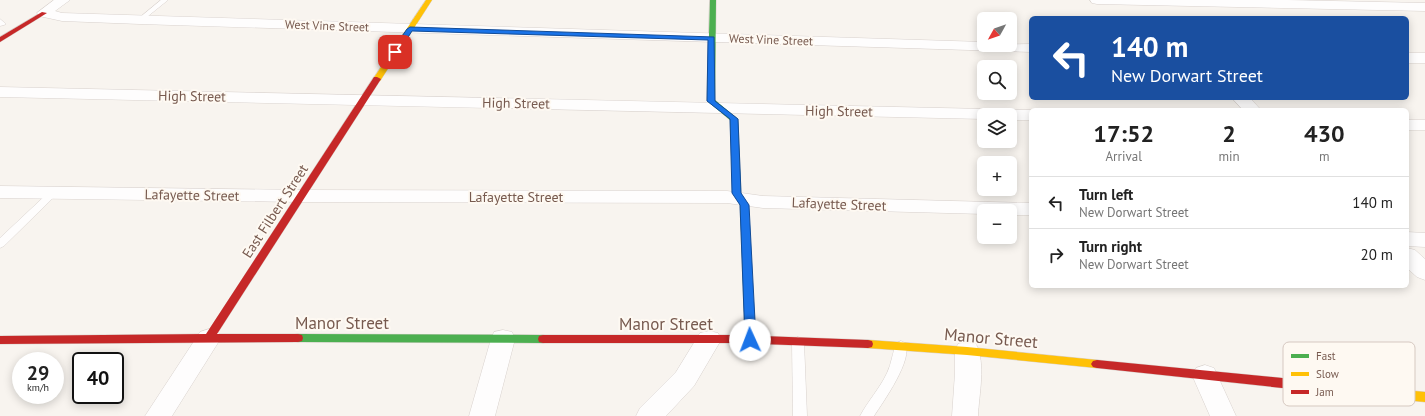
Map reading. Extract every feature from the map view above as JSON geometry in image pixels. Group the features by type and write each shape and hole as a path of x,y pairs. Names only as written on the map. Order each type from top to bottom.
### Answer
{"street":[{"path":"1,23 62,0"},
{"name":"East Filbert Street","path":"209,338 429,0"},
{"path":"712,0 711,101 734,119 737,193 744,205 750,340"},
{"path":"1097,0 1425,7"},
{"path":"1138,0 1151,14"},
{"path":"0,40 43,7"},
{"name":"West Vine Street","path":"43,7 62,17 1029,48"},
{"path":"1409,58 1425,58"},
{"name":"High Street","path":"0,92 1029,115"},
{"path":"1242,100 1251,108"},
{"path":"1409,125 1425,125"},
{"name":"Lafayette Street","path":"0,192 302,196 727,197 763,202 1029,209"},
{"path":"1409,239 1425,240"},
{"path":"1409,257 1425,272"},
{"path":"158,416 209,338"},
{"name":"Manor Street","path":"0,340 209,338 750,340 901,346 967,351 1283,383"},
{"path":"482,416 504,339"},
{"path":"649,416 685,378 709,340"},
{"path":"966,416 968,373 967,351"},
{"path":"1205,375 1224,416"},
{"name":"Manor Street","path":"1415,396 1425,397"}],"lane":[{"path":"140,20 165,0"},
{"path":"0,244 53,193"},
{"path":"798,342 800,416"},
{"path":"868,416 896,371 900,360 901,346"}],"traffic: fast":[{"path":"713,0 711,101 734,119 737,193 744,205 750,340"},
{"path":"298,338 543,339"}],"traffic: slow":[{"path":"377,79 429,0"},
{"path":"868,344 967,351 1097,364"},
{"path":"1415,396 1425,397"}],"traffic: jam":[{"path":"0,40 44,13"},
{"path":"209,338 377,79"},
{"path":"0,340 298,338"},
{"path":"543,339 735,339 868,344"},
{"path":"1097,364 1283,383"}],"route":[{"path":"395,52 410,29 712,38 711,101 734,119 737,193 744,205 750,340"}]}
